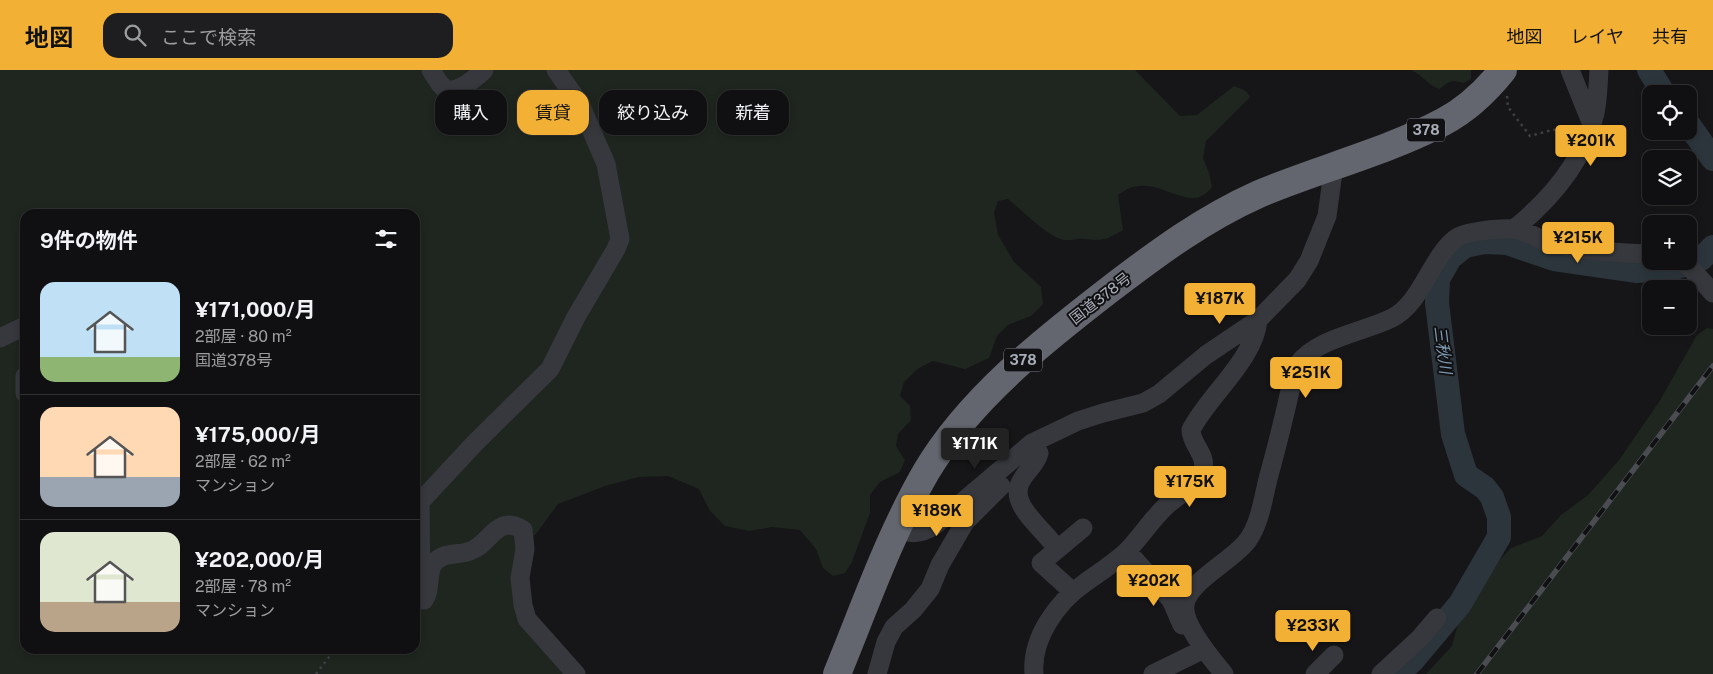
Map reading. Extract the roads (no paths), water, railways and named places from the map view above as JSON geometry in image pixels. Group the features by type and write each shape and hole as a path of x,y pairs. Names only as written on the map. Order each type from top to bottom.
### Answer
{"highway":[{"name":"国道378号","path":"837,674 896,528 942,449 993,390 1034,351 1078,314 1184,234 1259,194 1417,134 1445,121 1505,82"}],"street":[{"path":"431,70 440,85 448,91 456,91 484,70"},
{"path":"444,70 455,79 468,83"},
{"path":"420,499 550,369 576,317 620,239 619,228 610,197 606,164 580,104 556,70"},
{"path":"1570,70 1583,98 1591,126"},
{"path":"1514,229 1555,190 1581,151 1595,112 1600,70"},
{"path":"896,528 906,533 923,533 934,526 1019,453 1054,432 1103,412 1142,404 1159,394 1206,355 1258,320 1297,280 1309,261 1327,216 1334,165"},
{"path":"1224,674 1204,649 1185,613 1184,604 1197,586 1238,551 1248,540 1254,528 1297,366 1317,347 1394,317 1423,284 1445,248 1457,237 1471,233 1514,229 1553,244 1616,253 1642,254"},
{"path":"1693,270 1711,284"},
{"path":"1034,674 1034,660 1041,635 1055,612 1073,592 1127,550 1157,515 1193,484 1201,473 1202,457 1191,437 1191,430 1228,381 1257,332 1258,320"},
{"path":"0,338 20,328"},
{"path":"877,674 886,642 894,627 913,610 930,589 940,565 966,522 984,502 1039,453 1054,432"},
{"path":"1039,453 1037,461 1019,484 1018,490 1033,524 1046,534 1056,548"},
{"path":"420,575 421,599 424,600 432,567 440,557 471,551 498,528 516,526 523,530 525,548 520,578 523,605 527,619 576,674"},
{"path":"1073,592 1041,563 1056,548 1083,528"},
{"path":"1127,550 1171,600 1183,628 1194,631"},
{"path":"1381,674 1420,638 1437,618"},
{"path":"1153,674 1204,649"},
{"path":"1314,674 1334,655"}],"waterway":[{"name":"三秋川","path":"1649,70 1658,85"},
{"name":"三秋川","path":"1697,136 1713,159"},
{"name":"三秋川","path":"1398,674 1413,660 1460,604 1499,537 1499,517 1492,497 1485,488 1466,475 1453,434 1437,303 1438,279 1450,258 1465,246 1484,242 1507,243 1554,259 1637,271 1678,267 1701,259 1713,247"}],"railway":[{"path":"1477,674 1713,366"}]}
